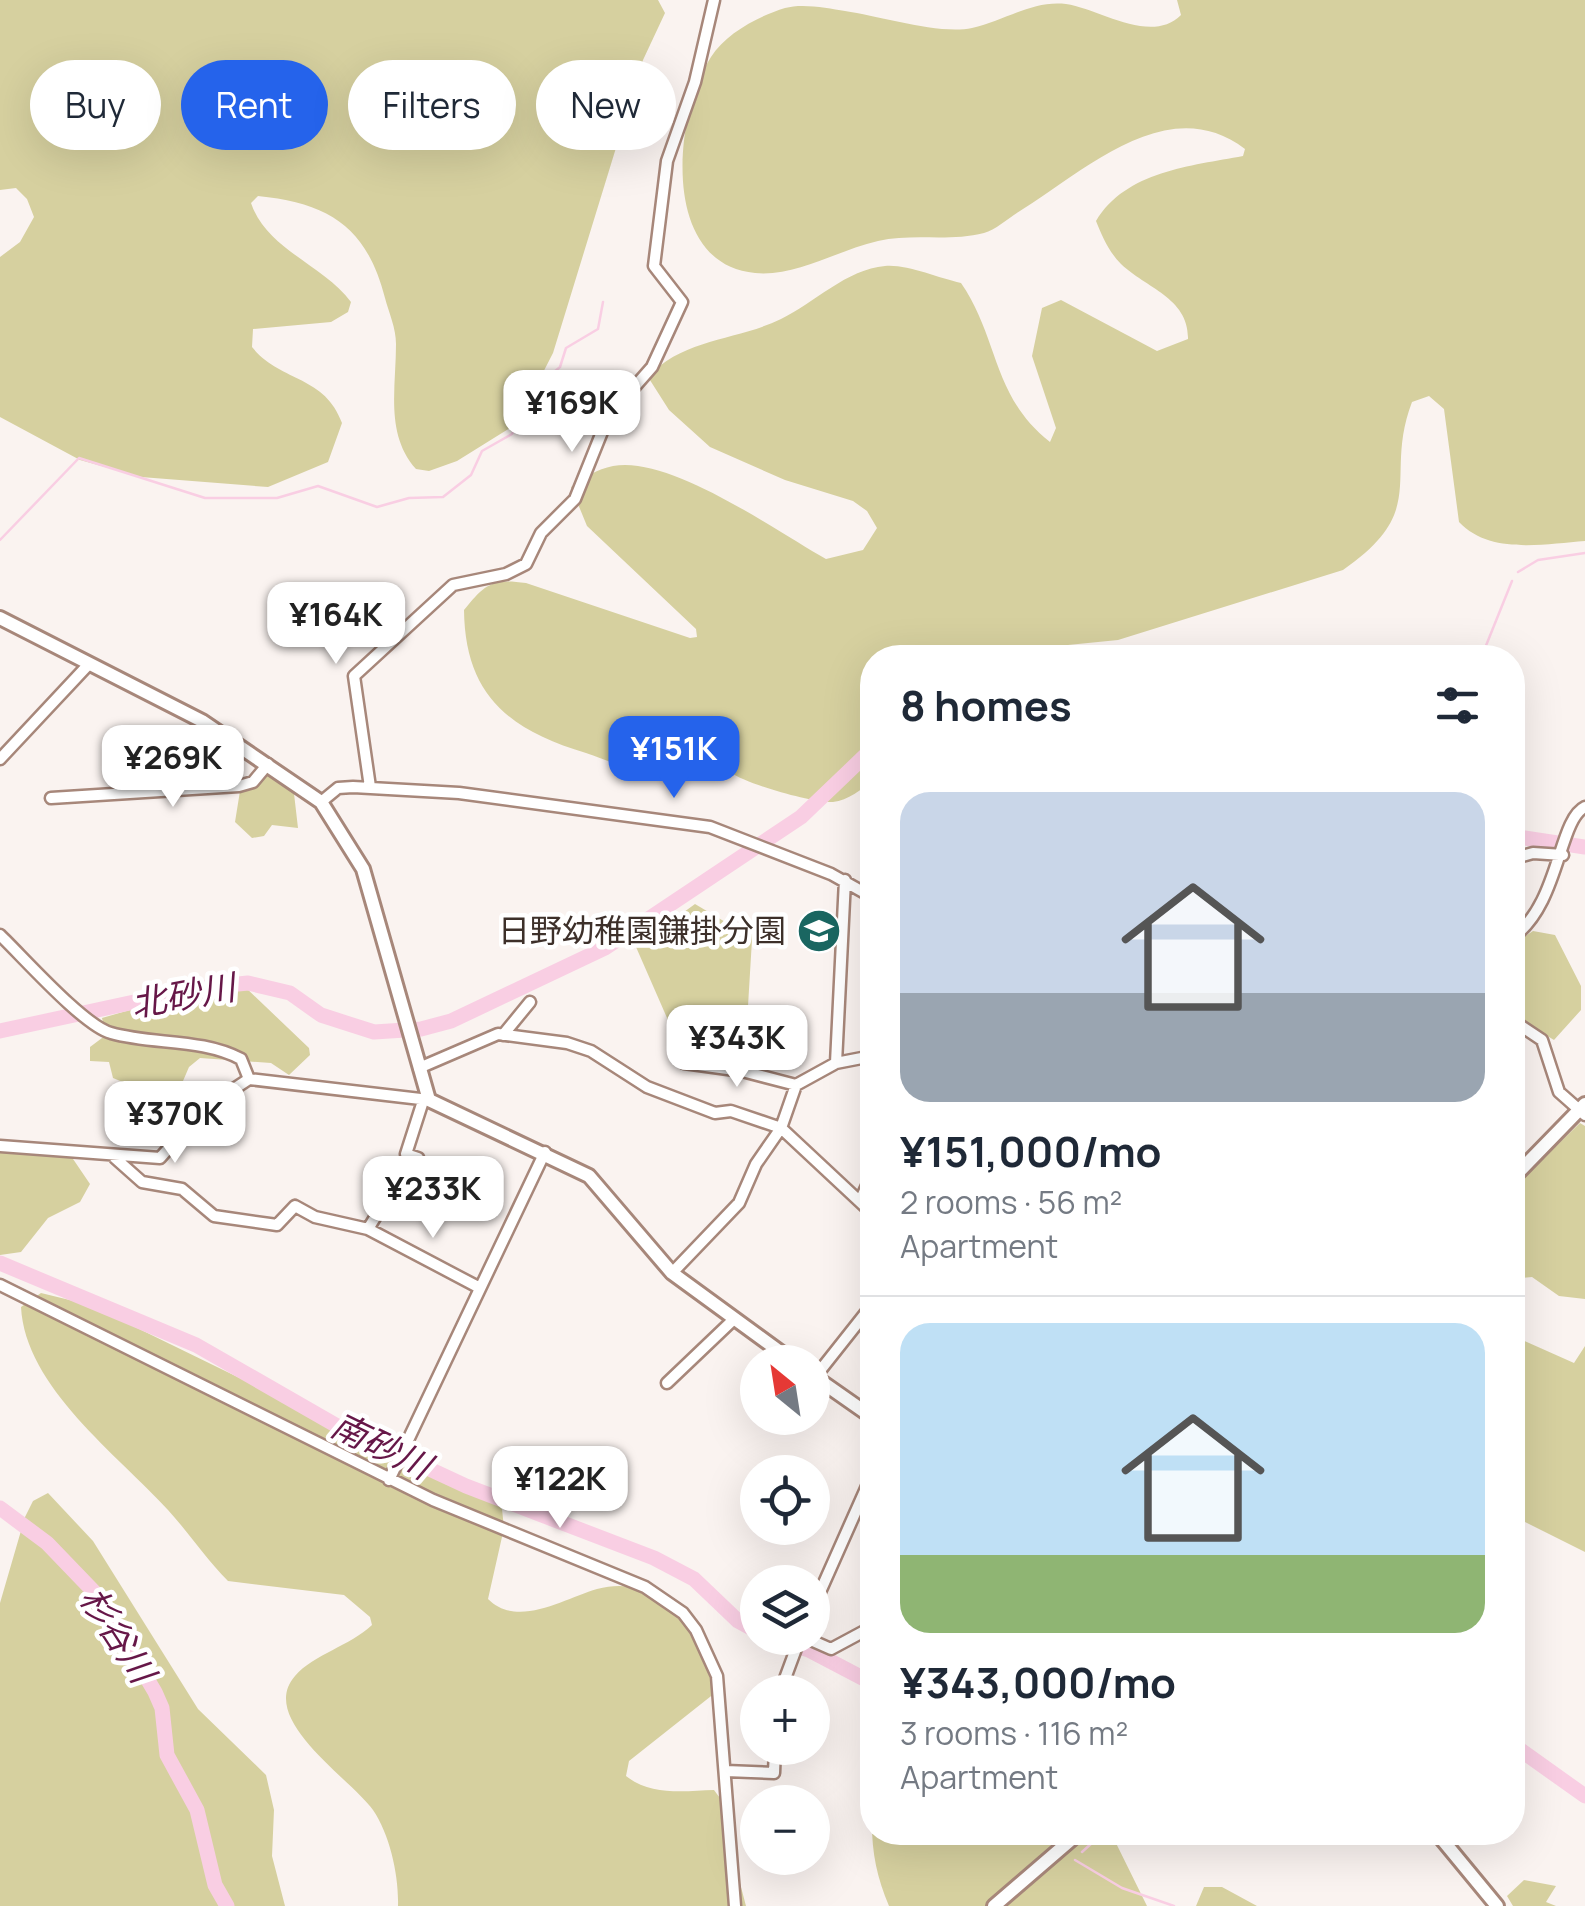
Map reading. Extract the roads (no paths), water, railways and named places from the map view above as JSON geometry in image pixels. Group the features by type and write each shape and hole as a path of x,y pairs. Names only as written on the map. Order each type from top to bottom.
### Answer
{"main road":[{"path":"0,618 202,721 321,802 364,869 426,1100 545,1152 589,1176 672,1272 768,1345"},
{"path":"1525,1166 1583,1110"},
{"path":"830,1387 860,1409"},
{"path":"994,1906 1065,1845"},
{"path":"1446,1845 1491,1902"}],"street":[{"path":"370,788 354,676 453,584 506,574 526,564 541,534 576,499 608,416 652,368 666,342 682,302 655,270 661,190 714,0"},
{"path":"0,759 88,664"},
{"path":"51,798 239,786 253,782 268,764"},
{"path":"321,802 338,788 370,788 459,793 672,821 770,848 860,890"},
{"path":"1525,929 1563,853 1573,815 1585,806"},
{"path":"1525,856 1563,853"},
{"path":"836,1062 844,880"},
{"path":"0,934 91,1022 109,1033 218,1050 241,1060 249,1079"},
{"path":"504,1035 530,1002"},
{"path":"1525,1030 1547,1048 1554,1082 1583,1110"},
{"path":"419,1068 484,1038 504,1035 568,1043 591,1052 647,1086 715,1112 731,1111 781,1128 860,1201"},
{"path":"672,1272 732,1212 756,1164 781,1128 796,1085 836,1062 860,1058"},
{"path":"684,1064 742,1071 796,1085"},
{"path":"0,1146 115,1158 160,1158 202,1110 249,1079 426,1100 406,1154 418,1158 416,1184 387,1198 368,1229"},
{"path":"389,1480 545,1152"},
{"path":"115,1158 142,1182 182,1190 222,1220 277,1225 294,1206 315,1218 368,1229 480,1288"},
{"path":"0,1286 389,1480 645,1587 682,1614 709,1653 717,1676 735,1906"},
{"path":"830,1357 860,1320"},
{"path":"667,1383 732,1321"},
{"path":"830,1570 860,1502"},
{"path":"830,1649 860,1634"},
{"path":"726,1771 774,1773 774,1765"}],"waterway":[{"path":"0,540 79,458 205,498 277,498 318,486 377,507 409,498 443,497 471,475 482,451 512,434 540,384 560,367 566,348 598,329 603,302"},
{"path":"1518,572 1538,560 1585,553"},
{"path":"1486,645 1512,581"},
{"name":"北砂川","path":"0,1031 199,988 248,983 290,993 321,1015 374,1032 421,1029 451,1021 605,948 801,817 860,760"},
{"name":"北砂川","path":"1525,838 1585,847"},
{"name":"南砂川","path":"0,1263 196,1345 339,1427 466,1486 654,1558 694,1579 740,1622"},
{"name":"杉谷川","path":"0,1508 47,1543 98,1596 155,1692 162,1708 167,1755 197,1810 215,1885 227,1906"},
{"name":"南砂川","path":"819,1655 860,1677"},
{"name":"南砂川","path":"1525,1753 1585,1796"},
{"path":"1082,1852 1090,1845"},
{"path":"1075,1860 1122,1888 1174,1906"}],"place":[{"name":"日野幼稚園鎌掛分園","path":"819,931"}]}
